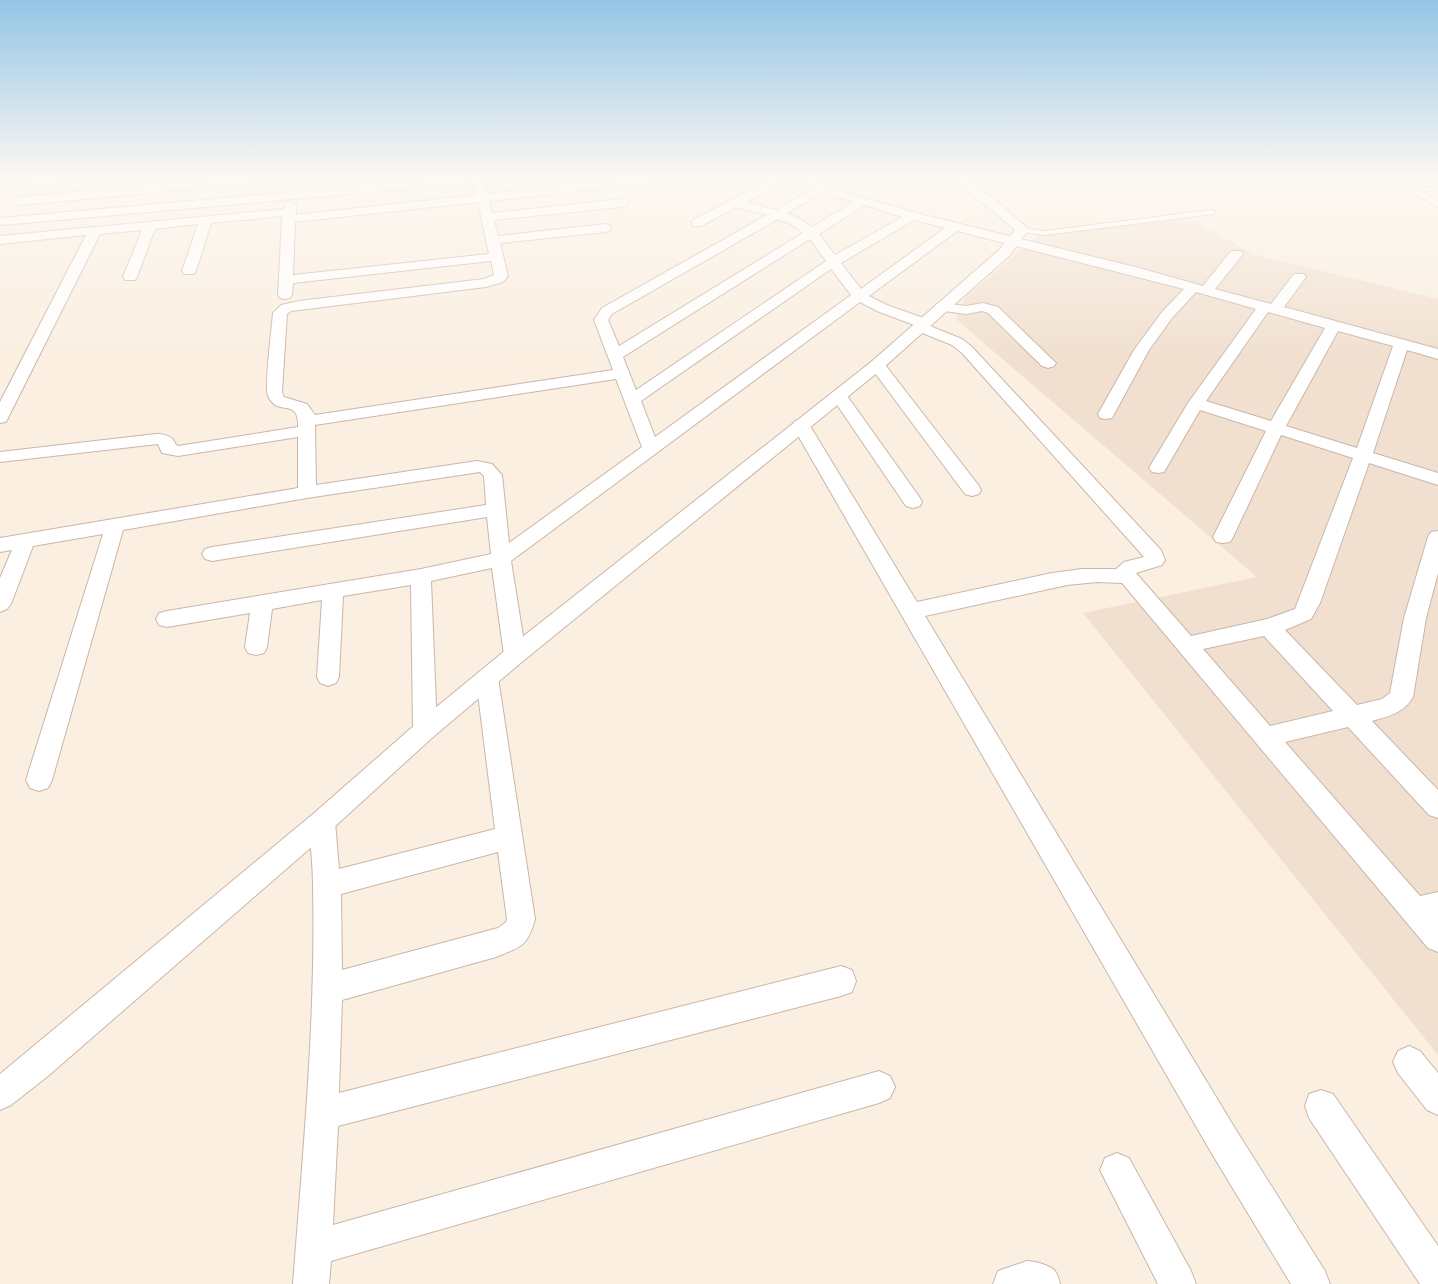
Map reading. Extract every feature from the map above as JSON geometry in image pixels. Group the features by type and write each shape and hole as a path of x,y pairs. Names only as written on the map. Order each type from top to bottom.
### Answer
{"street":[{"path":"0,240 33,237"},
{"path":"0,418 92,237"},
{"path":"130,277 146,237"},
{"path":"189,272 200,237"},
{"path":"286,308 285,280 287,237"},
{"path":"307,492 307,416 301,408 282,402 276,398 274,392 280,313 286,308 494,281 501,276 492,237"},
{"path":"493,240 522,237"},
{"path":"651,448 601,320 607,311 738,237"},
{"path":"615,355 805,237"},
{"path":"815,237 860,295 957,342 967,350 1154,555 1155,560 1151,563 1127,568 1125,571 1128,577 1265,737 1426,908 1438,938"},
{"path":"632,400 833,262 876,237"},
{"path":"167,619 421,576 501,559 940,237"},
{"path":"0,1094 38,1065 322,822 487,678 877,365 1005,252 1017,237"},
{"path":"1021,237 1200,289 1434,353 1438,336"},
{"path":"1106,414 1142,350 1167,315 1200,289 1236,254"},
{"path":"285,280 496,256"},
{"path":"1158,468 1196,403 1223,363 1270,308 1299,277"},
{"path":"942,307 966,310 983,307 993,310 1048,364"},
{"path":"1222,537 1276,428 1334,325"},
{"path":"1186,645 1269,627 1303,614 1309,603 1363,456 1401,344"},
{"path":"877,365 972,490"},
{"path":"0,457 156,439 162,439 166,442 168,449 178,451 307,426 622,372"},
{"path":"839,396 913,502"},
{"path":"1196,403 1438,478"},
{"path":"801,425 1224,1142 1312,1284"},
{"path":"0,545 307,492 477,466 486,468 493,475 501,559 515,655"},
{"path":"212,554 496,510"},
{"path":"39,780 115,525"},
{"path":"1265,737 1389,707 1401,697 1415,618 1438,537"},
{"path":"0,604 25,541"},
{"path":"911,611 1029,585 1084,575 1108,574 1128,577"},
{"path":"421,576 426,730"},
{"path":"328,677 333,591"},
{"path":"256,647 262,602"},
{"path":"1269,627 1438,807"},
{"path":"327,989 496,943 508,938 518,930 520,919 487,678"},
{"path":"311,1284 322,1114 327,989 327,885 322,822"},
{"path":"327,885 509,837"},
{"path":"322,1114 841,981"},
{"path":"1409,1062 1438,1099"},
{"path":"314,1248 879,1087"},
{"path":"1321,1106 1438,1278"},
{"path":"1117,1170 1178,1284"},
{"path":"1011,1284 1025,1278 1037,1279 1042,1284"}],"shaded area":[{"path":"1037,237 1223,237 1255,255 1438,299 1438,1055 1083,613 1257,577 956,319 965,297"}]}
